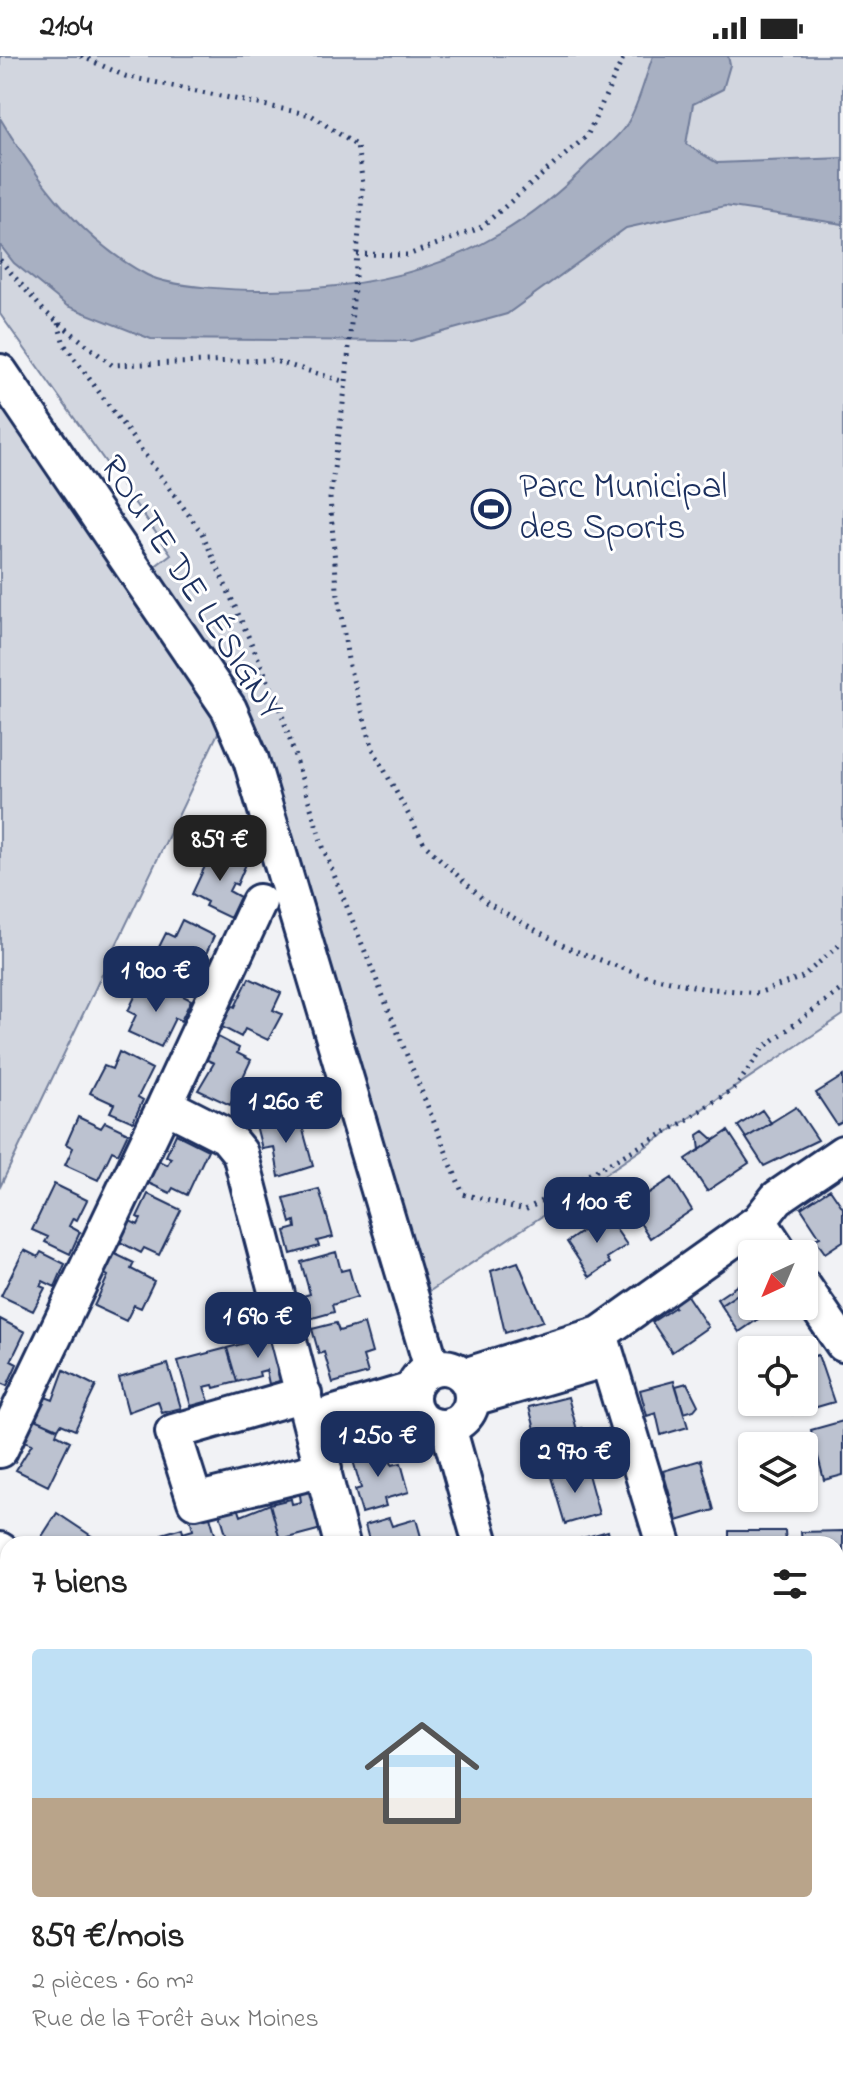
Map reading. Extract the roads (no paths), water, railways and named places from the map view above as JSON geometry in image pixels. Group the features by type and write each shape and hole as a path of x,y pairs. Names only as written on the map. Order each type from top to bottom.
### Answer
{"street":[{"name":"ROUTE DE LÉSIGNY","path":"0,372 229,709 251,760 439,1389"},
{"path":"0,1450 259,902"},
{"path":"165,1105 226,1136 240,1153 340,1536"},
{"path":"314,1431 439,1389 604,1347 759,1221 777,1198 843,1153"},
{"path":"759,1221 772,1240"},
{"path":"818,1307 843,1344"},
{"path":"604,1347 662,1536"},
{"path":"439,1389 429,1425 448,1427 479,1536"}],"water":[{"path":"653,56 728,56 730,65 723,89 693,104 686,144 717,163 843,158 843,224 725,206 626,228 507,314 411,341 151,339 67,306 14,263 0,245 0,118 29,164 63,207 102,245 147,275 172,283 267,290 359,283 402,274 481,244 554,195 627,124"}],"place":[{"name":"Parc Municipal des Sports","path":"491,509"}]}
